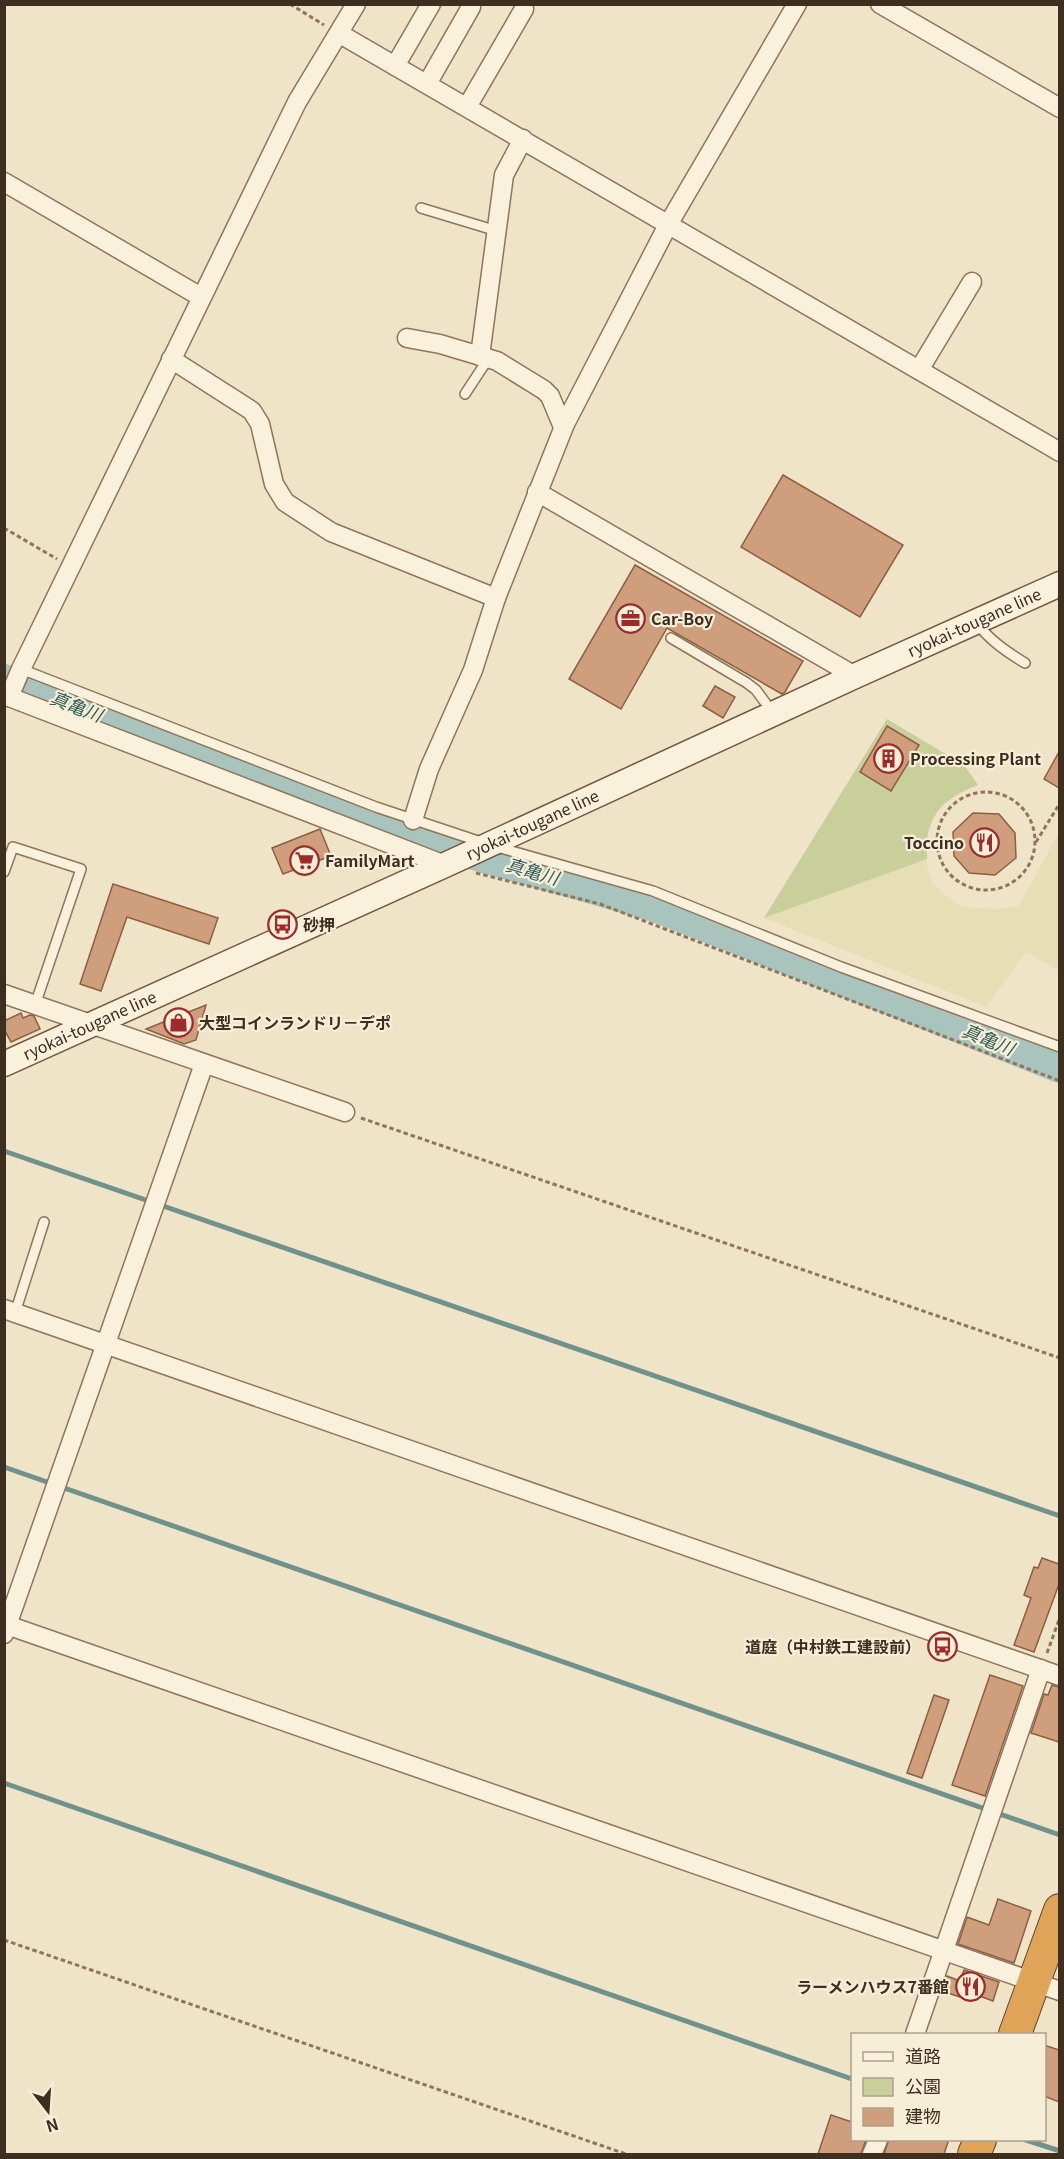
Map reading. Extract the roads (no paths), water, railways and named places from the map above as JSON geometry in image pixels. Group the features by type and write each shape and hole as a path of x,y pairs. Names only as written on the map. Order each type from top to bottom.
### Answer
{"highway":[{"path":"1016,2033 1046,1986 1059,1910"}],"main road":[{"name":"ryokai-tougane line","path":"4,1064 1059,584"}],"street":[{"path":"356,4 297,102 7,696 445,865"},
{"path":"395,66 431,4"},
{"path":"413,820 429,769 473,670 496,598 563,427 669,223 797,4"},
{"path":"880,4 1059,108"},
{"path":"427,84 471,7"},
{"path":"467,107 524,9"},
{"path":"340,34 669,223 1059,452"},
{"path":"484,358 504,175 523,139"},
{"path":"4,182 201,297"},
{"path":"919,370 972,282"},
{"path":"407,338 440,344 496,362 544,390 550,396 563,427"},
{"path":"171,359 252,411 260,424 274,484 285,502 331,532 496,598"},
{"path":"537,492 855,676"},
{"path":"4,994 345,1112"},
{"path":"204,1064 6,1628 1046,1986"},
{"path":"10,1311 1059,1676"},
{"path":"915,2033 1041,1669"}],"lane":[{"path":"421,208 497,231"},
{"path":"465,394 484,358"},
{"path":"977,622 984,632 1025,663"},
{"path":"671,638 747,683 756,690 773,713"},
{"path":"21,669 253,761 413,820 653,891 841,968 1059,1047"},
{"path":"4,873 13,847 81,869 35,1005"},
{"path":"10,1311 44,1222"}],"waterway":[{"name":"真亀川","path":"4,679 414,838 655,907 1060,1068"},
{"path":"4,1151 1060,1516"},
{"path":"4,1467 1060,1835"},
{"path":"4,1783 851,2079"},
{"path":"1029,2141 1060,2151"}],"place":[{"name":"Car-Boy","path":"630,619"},
{"name":"Processing Plant","path":"889,759"},
{"name":"Toccino","path":"985,843"},
{"name":"FamilyMart","path":"304,861"},
{"name":"砂押","path":"282,925"},
{"name":"大型コインランドリ－デポ","path":"178,1023"},
{"name":"道庭（中村鉄工建設前）","path":"942,1647"},
{"name":"ラーメンハウス7番館","path":"970,1987"}]}
